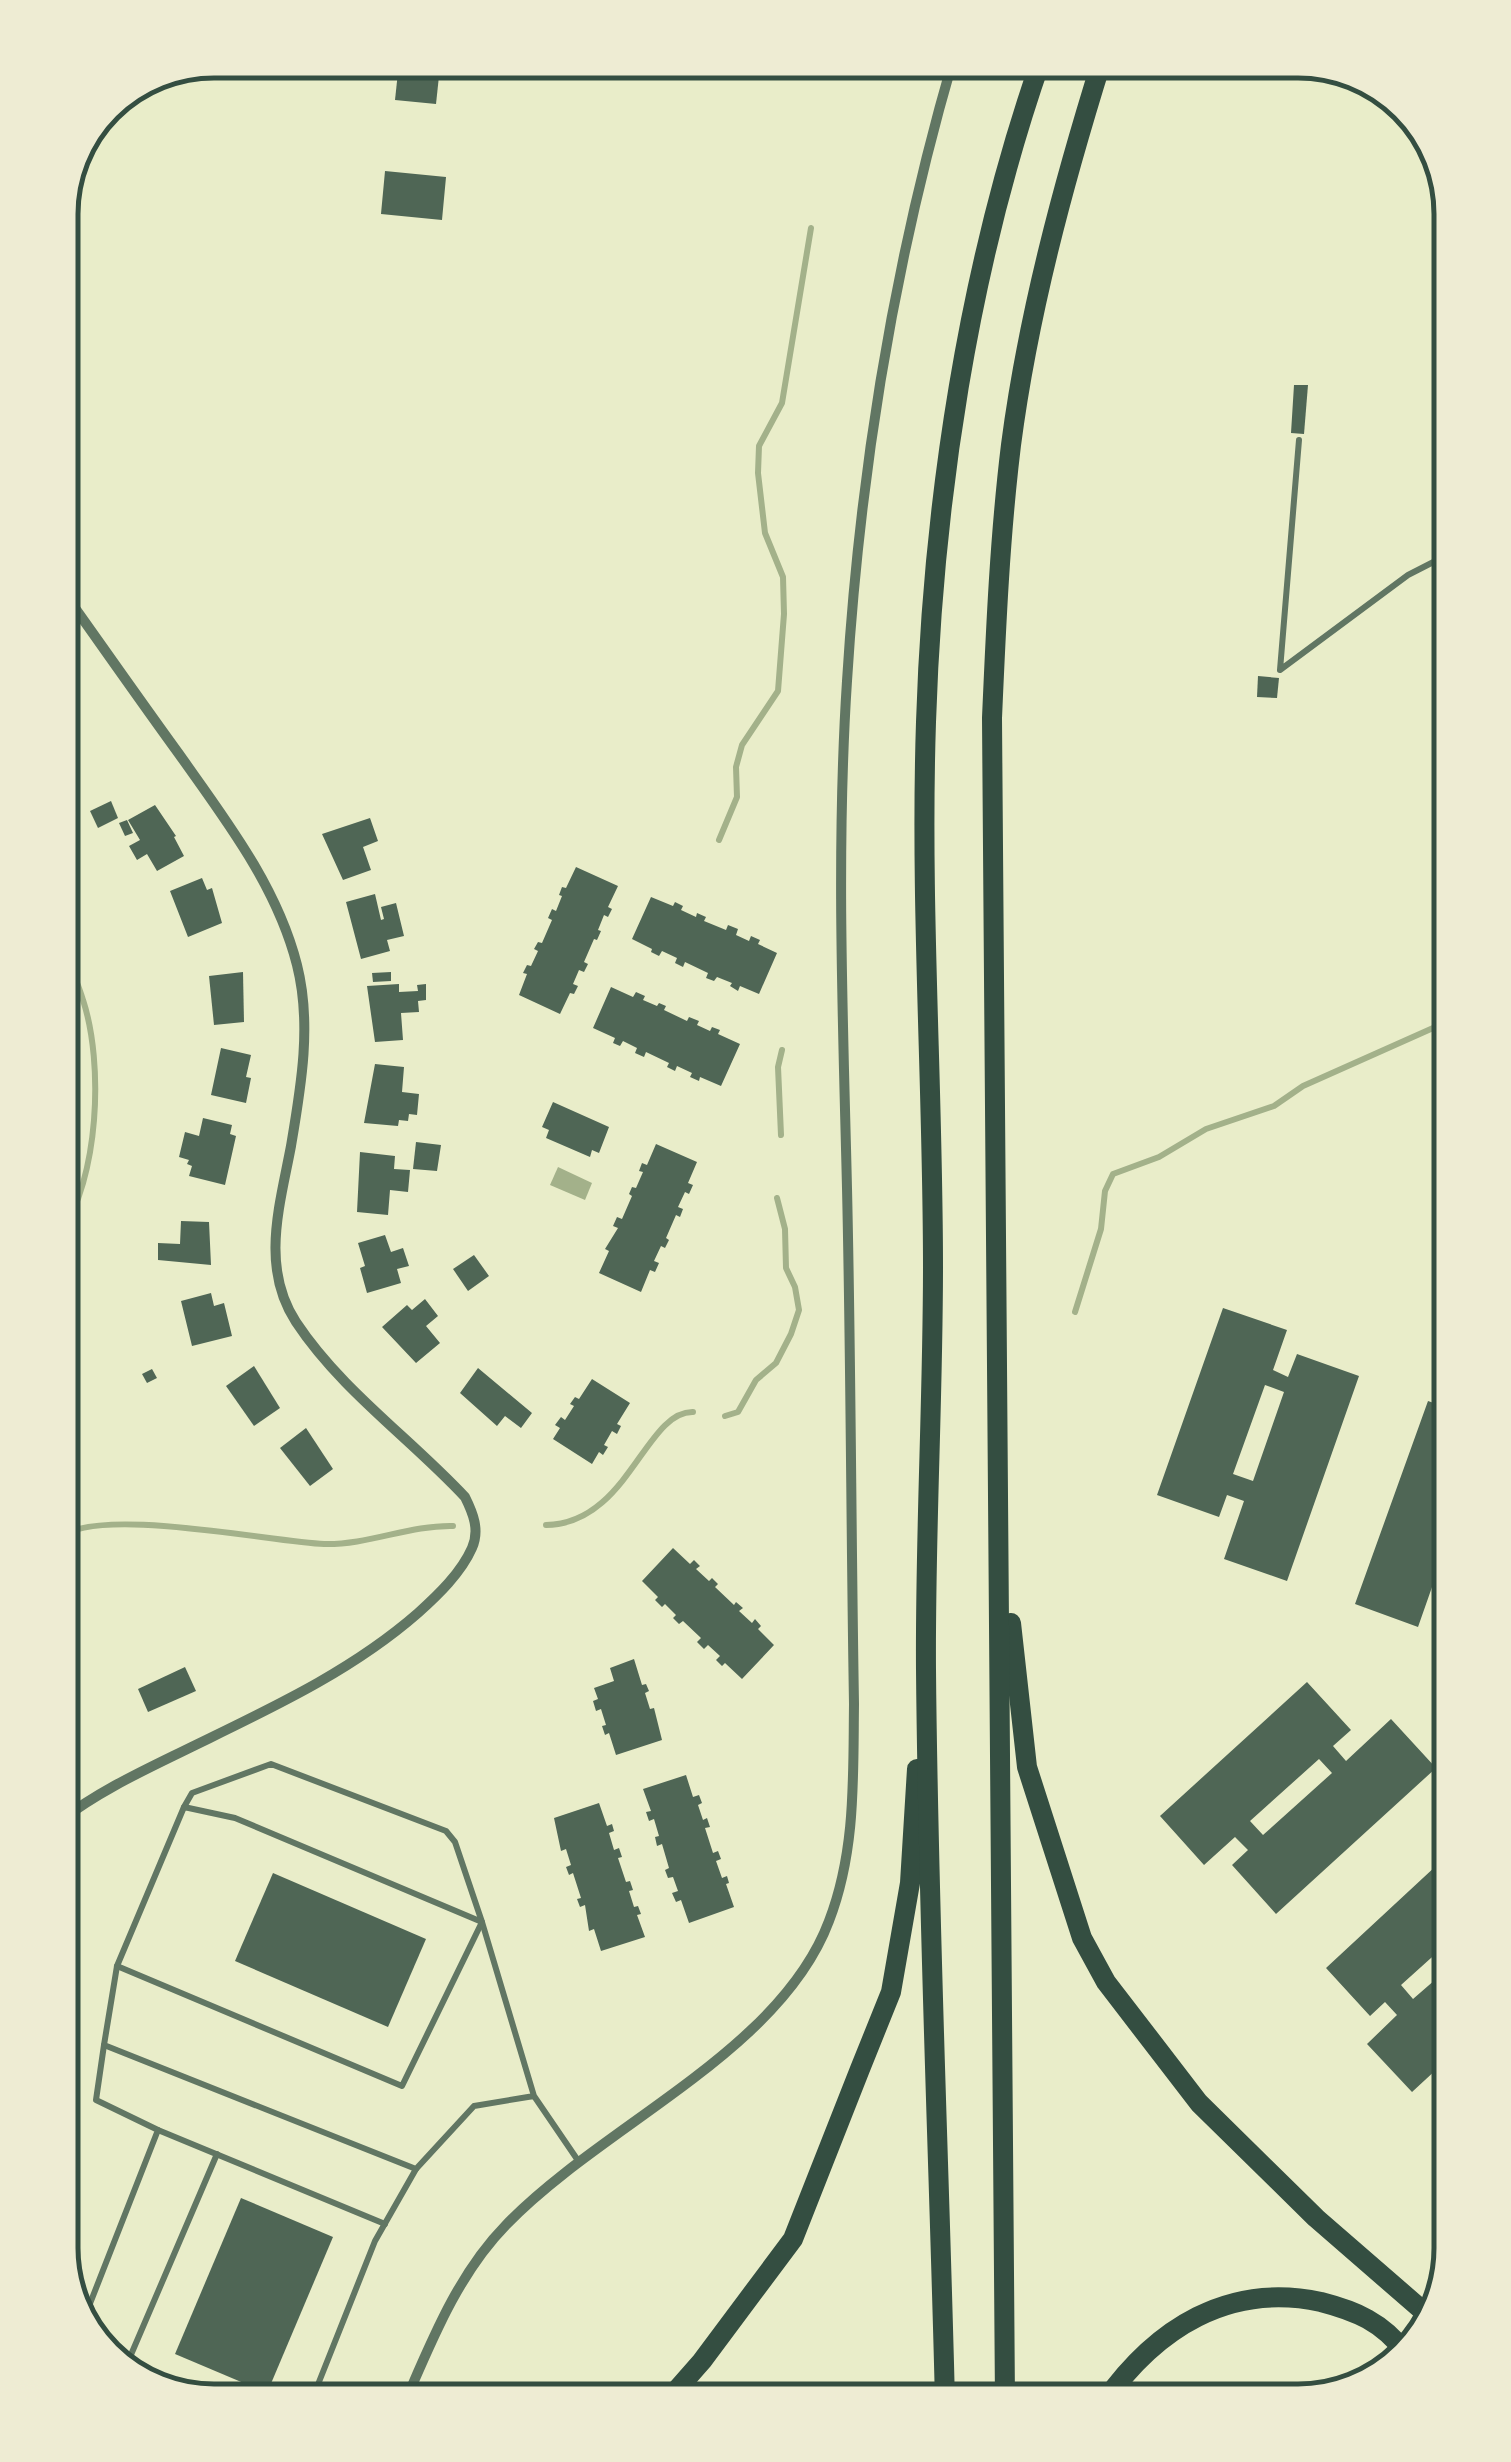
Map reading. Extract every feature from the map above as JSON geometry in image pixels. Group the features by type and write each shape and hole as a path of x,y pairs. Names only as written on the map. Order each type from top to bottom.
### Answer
{"highway":[{"path":"945,2384 926,1667 933,1267 926,725 945,484 988,242 1034,78"},
{"path":"1005,2384 992,718 1006,494 1021,384 1066,177 1096,78"},
{"path":"999,1510 1027,1767 1082,1938 1106,1982 1200,2103 1316,2218 1420,2308"},
{"path":"681,2384 793,2239 890,1992 910,1882 926,1667"},
{"path":"1119,2384 1179,2327 1213,2308 1261,2296 1290,2297 1352,2310 1375,2321 1396,2342"}],"street":[{"path":"413,2384 439,2325 480,2257 504,2227 579,2162 723,2054 772,2009 810,1959 828,1925 849,1854 854,1704 842,970 847,683 864,498 883,355 928,145 948,78"},
{"path":"78,612 259,872 297,966 305,1028 301,1077 274,1238 282,1293 294,1320 313,1346 465,1497 476,1528 473,1546 456,1573 401,1628 321,1683 125,1780 78,1810"}],"lane":[{"path":"1299,440 1280,670 1408,576 1434,562"},
{"path":"385,2224 158,2130 96,2100 117,1966 184,1808 192,1793 271,1764 446,1831 455,1842 534,2096 579,2162"},
{"path":"184,1808 235,1818 482,1922"},
{"path":"117,1966 402,2086 482,1922"},
{"path":"104,2045 416,2169"},
{"path":"318,2384 375,2241 416,2169 474,2106 534,2096"},
{"path":"90,2305 158,2130"},
{"path":"130,2356 217,2154"}],"shaded area":[{"path":"558,1167 592,1183 585,1200 550,1185"}],"building":[{"path":"397,78 439,78 436,104 395,100"},
{"path":"385,171 446,177 442,220 381,214"},
{"path":"1294,385 1308,385 1304,434 1291,433"},
{"path":"1258,676 1279,678 1277,698 1257,697"},
{"path":"111,801 118,818 98,828 90,811"},
{"path":"155,805 184,856 157,871 147,854 137,860 129,846 140,840 128,820"},
{"path":"370,818 378,841 363,847 371,870 343,880 322,834"},
{"path":"127,820 133,833 125,836 119,823"},
{"path":"576,867 618,886 608,907 612,909 608,917 604,915 598,930 601,931 584,962 588,964 584,972 579,970 573,984 578,986 560,1014 519,995 527,974 523,973 527,965 531,966 538,951 534,949 538,942 542,943 552,920 548,918 562,896 562,887 566,888"},
{"path":"202,878 207,890 212,888 222,923 188,937 170,891"},
{"path":"375,894 381,920 381,907 396,903 404,936 387,940 390,951 361,959 346,902"},
{"path":"651,897 673,906 675,902 683,906 681,910 706,917 704,921 726,930 728,925 738,929 736,935 749,941 751,936 777,953 759,994 740,986 738,991 730,986 732,983 717,977 714,981 706,978 708,973 685,962 683,967 675,963 677,958 662,951 659,956 632,939"},
{"path":"243,972 244,1022 214,1025 209,976"},
{"path":"391,972 391,981 373,982 372,973"},
{"path":"399,984 399,992 418,991 417,985 426,984 426,1000 418,1001 419,1012 401,1013 403,1040 375,1042 367,986"},
{"path":"611,987 633,997 636,992 645,996 643,1000 666,1006 664,1010 687,1021 689,1017 699,1021 697,1025 710,1031 712,1027 720,1030 718,1034 740,1044 721,1086 690,1077 692,1073 677,1066 675,1071 667,1067 669,1063 646,1052 644,1057 635,1053 637,1048 623,1041 620,1046 613,1043 615,1038 593,1028"},
{"path":"221,1048 251,1055 246,1103 211,1095"},
{"path":"375,1064 404,1067 402,1092 419,1094 417,1115 409,1114 408,1121 399,1120 398,1126 364,1123"},
{"path":"553,1102 609,1127 599,1153 592,1150 590,1157 546,1138 549,1130 542,1127"},
{"path":"203,1118 232,1125 230,1134 236,1136 225,1185 189,1176 189,1160 179,1157 185,1132 199,1136"},
{"path":"416,1142 441,1145 437,1171 413,1169"},
{"path":"656,1144 697,1162 688,1183 693,1185 678,1207 683,1209 680,1217 676,1215 666,1238 669,1240 665,1248 661,1246 654,1261 659,1263 655,1272 650,1270 641,1292 599,1273 609,1251 605,1249 618,1228 613,1226 617,1217 622,1219 632,1187 636,1188 643,1172 639,1171 642,1163 647,1165"},
{"path":"360,1152 395,1156 394,1169 410,1170 408,1192 390,1190 388,1215 357,1212"},
{"path":"181,1221 209,1222 211,1265 158,1260 158,1243 180,1244"},
{"path":"385,1235 391,1252 403,1248 409,1266 397,1269 401,1283 367,1293 358,1243"},
{"path":"474,1255 489,1276 468,1291 453,1269"},
{"path":"211,1293 214,1306 224,1303 232,1336 192,1346 181,1301"},
{"path":"425,1299 438,1316 426,1326 440,1343 416,1363 382,1327 407,1305 412,1310"},
{"path":"1223,1308 1287,1330 1273,1370 1288,1377 1297,1354 1359,1376 1287,1581 1224,1559 1244,1501 1227,1495 1219,1517 1157,1495","holes":["1265,1385 1284,1392 1253,1481 1233,1474"]},
{"path":"254,1366 280,1408 254,1426 226,1386"},
{"path":"478,1368 532,1413 521,1428 505,1416 497,1426 460,1393"},
{"path":"152,1369 157,1378 147,1383 142,1374"},
{"path":"592,1379 630,1403 617,1424 621,1426 617,1434 612,1431 604,1445 608,1447 603,1455 599,1452 592,1464 553,1439 560,1428 555,1425 561,1417 565,1420 574,1406 570,1404 575,1397 579,1399"},
{"path":"1428,1401 1434,1403 1434,1581 1418,1627 1355,1604"},
{"path":"306,1428 333,1469 310,1486 280,1448"},
{"path":"673,1548 690,1564 694,1560 700,1566 696,1569 709,1581 712,1578 718,1584 715,1587 743,1608 739,1611 752,1623 755,1619 761,1626 758,1629 774,1645 742,1679 716,1660 720,1656 708,1645 704,1649 697,1642 701,1638 683,1621 679,1624 673,1618 676,1615 655,1600 658,1597 642,1581"},
{"path":"634,1659 642,1685 646,1684 649,1691 645,1693 650,1709 654,1708 662,1740 616,1755 609,1733 605,1735 602,1726 606,1725 601,1709 596,1711 593,1701 598,1699 594,1688 614,1681 610,1668"},
{"path":"185,1667 196,1691 148,1712 138,1689"},
{"path":"1307,1682 1351,1730 1333,1746 1346,1761 1391,1719 1434,1766 1276,1914 1232,1865 1248,1850 1235,1837 1204,1865 1160,1816","holes":["1319,1759 1332,1773 1263,1835 1250,1821"]},
{"path":"686,1775 693,1797 699,1795 702,1803 698,1805 703,1820 707,1818 710,1827 705,1828 713,1853 718,1851 721,1859 716,1861 722,1878 727,1876 734,1907 689,1923 681,1900 676,1902 672,1893 678,1891 673,1877 668,1878 665,1870 669,1868 662,1844 657,1846 655,1837 659,1836 654,1819 649,1821 646,1812 651,1811 643,1789"},
{"path":"599,1803 607,1826 612,1824 614,1831 609,1833 614,1850 619,1848 622,1857 618,1858 626,1882 630,1881 633,1890 629,1891 641,1914 637,1915 645,1937 601,1951 594,1929 589,1931 585,1905 580,1907 577,1899 581,1898 573,1873 569,1875 566,1867 571,1865 566,1849 561,1851 554,1818"},
{"path":"1434,1868 1434,1955 1401,1985 1413,1999 1434,1981 1434,2072 1412,2092 1367,2044 1397,2015 1385,2002 1370,2016 1326,1968"},
{"path":"273,1873 426,1939 388,2027 235,1961"},
{"path":"241,2198 333,2237 271,2384 246,2384 175,2354"}],"waterway":[{"path":"719,840 737,797 736,767 742,745 778,691 783,577 765,533 759,446 782,403 811,228"},
{"path":"78,986 90,1026 95,1087 90,1152 78,1197"},
{"path":"1075,1312 1101,1229 1105,1191 1113,1174 1159,1157 1206,1129 1274,1106 1303,1086 1434,1028"},
{"path":"781,1135 778,1067 782,1050"},
{"path":"725,1416 738,1412 756,1380 776,1363 799,1310 786,1268 785,1229 777,1198"},
{"path":"546,1525 574,1520 597,1507 616,1489 661,1429 676,1417 693,1412"},
{"path":"78,1530 146,1525 324,1544 453,1526"}]}
